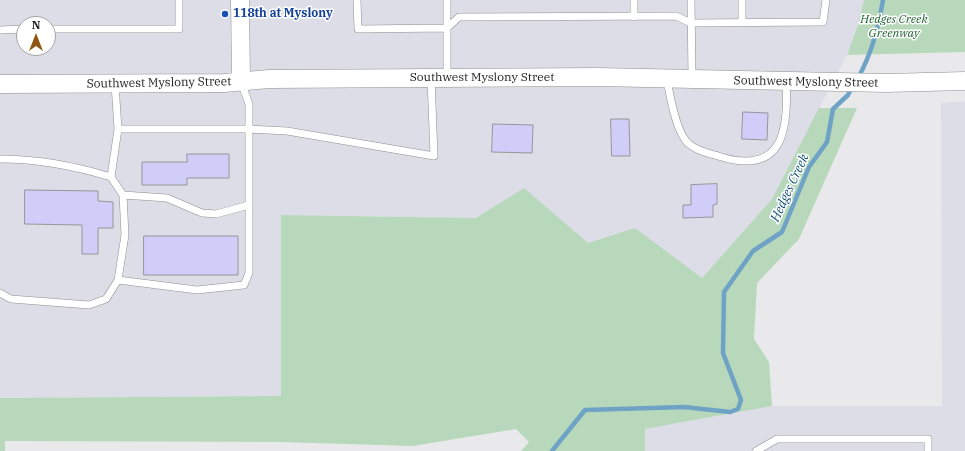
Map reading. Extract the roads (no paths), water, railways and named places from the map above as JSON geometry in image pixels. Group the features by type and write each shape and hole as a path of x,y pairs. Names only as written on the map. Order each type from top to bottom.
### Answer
{"street":[{"path":"240,0 241,81"},
{"name":"Southwest Myslony Street","path":"0,84 115,84 269,79 598,77 667,80 886,83 965,80"}],"lane":[{"path":"56,29 179,29 179,0"},
{"path":"357,0 358,29 447,28 459,17 676,16 691,23 823,22 826,0"},
{"path":"118,129 248,128 287,131 434,156 439,78 447,28 447,0"},
{"path":"634,0 634,17"},
{"path":"691,0 692,80"},
{"path":"742,0 742,23"},
{"path":"0,30 16,29"},
{"path":"667,80 672,105 683,138 688,144 704,152 733,161 757,161 770,154 782,139 788,106 786,81"},
{"path":"118,280 197,290 244,285 249,273 249,104 241,81"},
{"path":"111,177 118,129 115,84"},
{"path":"0,159 26,159 80,168 111,177 123,195 125,235 118,280 106,299 89,306 11,299 0,293"},
{"path":"123,195 167,198 202,213 216,214 249,205"},
{"path":"756,451 777,439 928,439 928,451"}],"waterway":[{"name":"Hedges Creek","path":"858,78 874,40 883,0"},
{"name":"Hedges Creek","path":"552,451 585,410 684,407 730,412 738,409 741,400 723,353 724,292 753,251 782,232 809,167 827,142 833,109 848,95 852,87"}],"place":[{"name":"118th at Myslony","path":"225,14"}],"park label":[{"name":"Hedges Creek Greenway","path":"894,27"}]}
